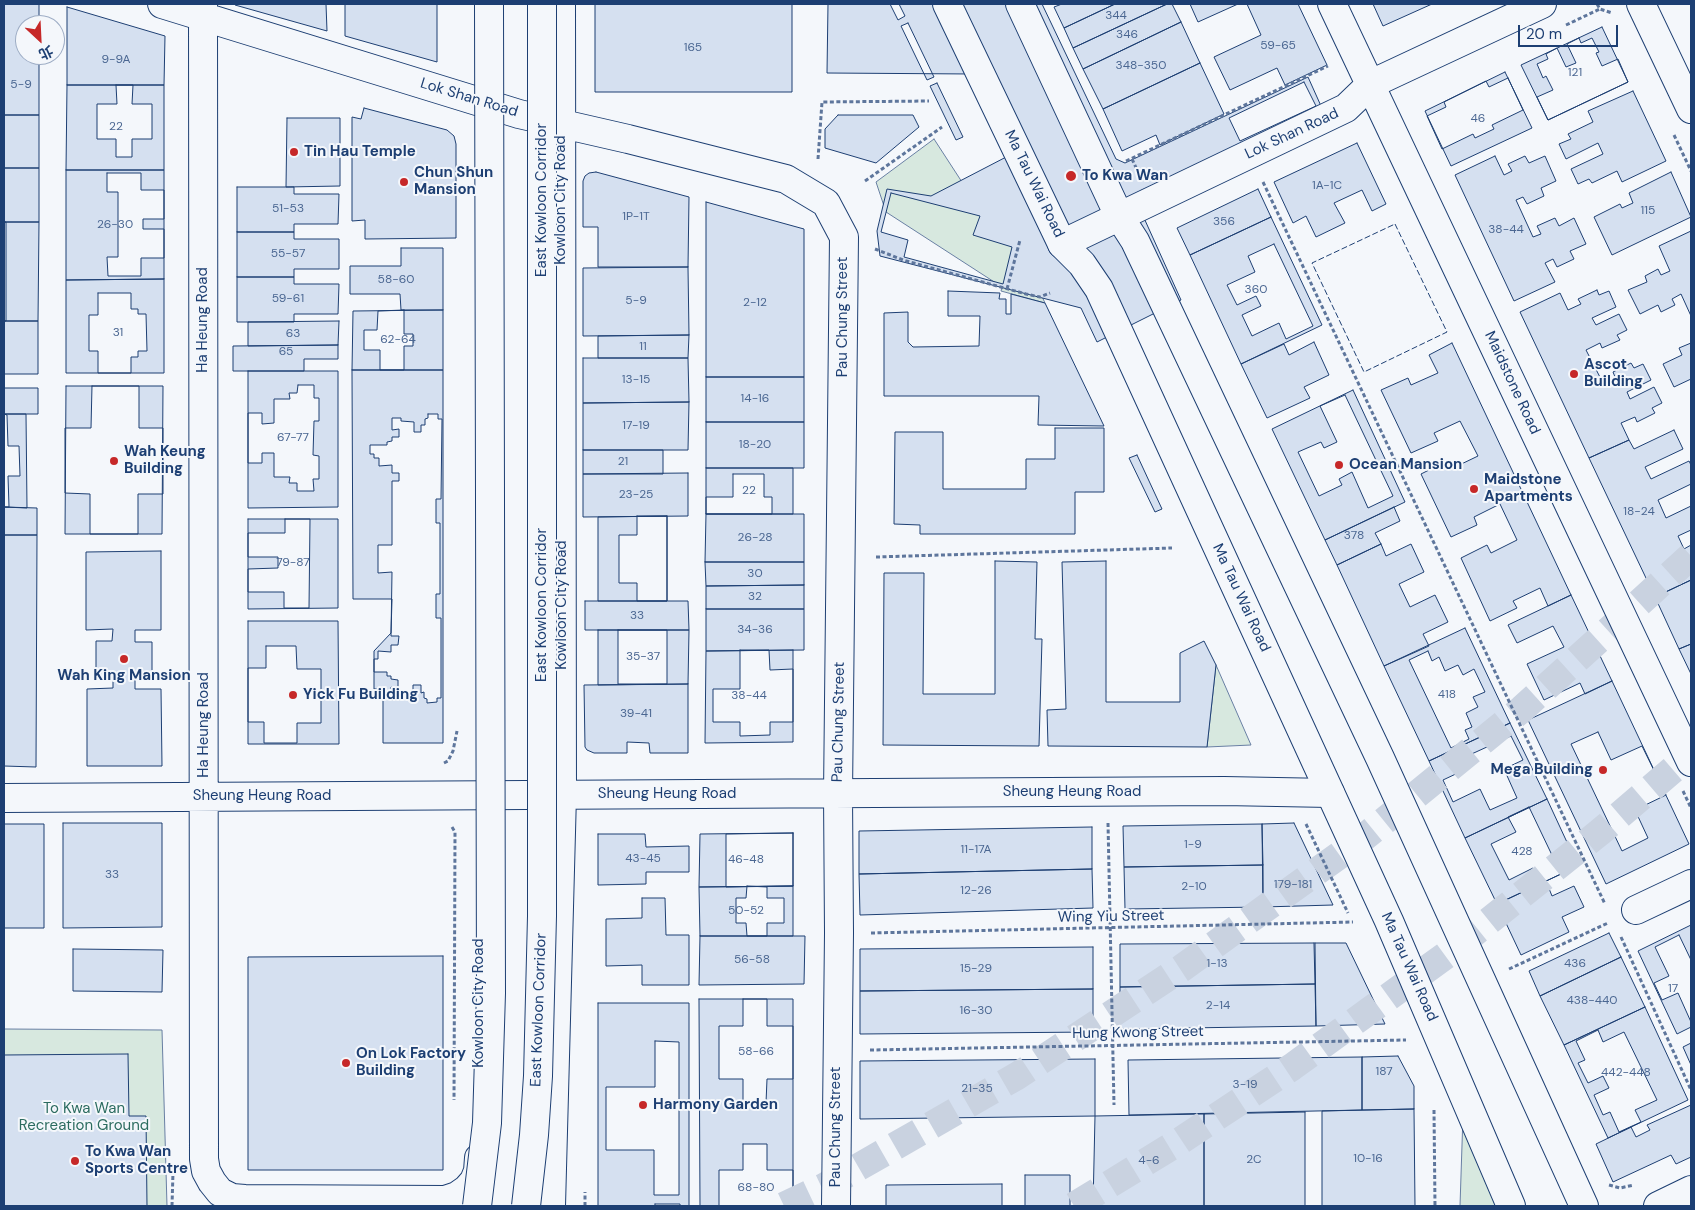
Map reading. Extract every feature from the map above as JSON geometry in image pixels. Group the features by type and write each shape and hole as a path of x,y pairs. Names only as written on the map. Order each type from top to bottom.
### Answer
{"main road":[{"name":"Lok Shan Road","path":"162,4 202,10 519,114 638,141 786,179 826,203 844,237"},
{"name":"Kowloon City Road","path":"472,1198 479,1160 478,4"},
{"path":"472,1198 487,1122 491,993 489,4"},
{"name":"East Kowloon Corridor","path":"526,1206 538,1076 542,916 542,4"},
{"name":"Kowloon City Road","path":"551,1206 562,795 561,4"},
{"name":"Ma Tau Wai Road","path":"947,4 1062,244 1082,264 1098,289 1392,928 1511,1206"},
{"path":"1020,4 1119,216 1136,241 1376,749 1584,1206"},
{"name":"Maidstone Road","path":"1332,4 1691,762"},
{"name":"Lok Shan Road","path":"1062,244 1346,108 1371,84 1542,4"},
{"path":"1641,4 1691,109"},
{"name":"Ha Heung Road","path":"202,10 204,1159 206,1171 220,1192 232,1198 245,1200 445,1200 457,1196 472,1198"},
{"name":"Pau Chung Street","path":"836,1206 844,237"},
{"name":"Sheung Heung Road","path":"4,798 1330,793"},
{"path":"1636,910 1691,884"},
{"path":"1658,1206 1691,1190"}],"path":[{"path":"1597,4 1600,9"},
{"path":"1119,157 1127,161 1330,65"},
{"path":"818,159 822,102 929,102"},
{"path":"865,181 942,127"},
{"path":"1260,175 1606,905"},
{"path":"1007,289 1020,240"},
{"path":"871,248 903,260 1007,289 1040,297 1050,293"},
{"path":"876,557 1172,548"},
{"path":"1304,821 1357,931"},
{"path":"1108,822 1114,1105"},
{"path":"450,825 455,832 454,1107"},
{"name":"Wing Yiu Street","path":"871,933 1352,922"},
{"path":"1502,972 1606,924"},
{"path":"1620,935 1691,1090"},
{"path":"1403,1031 1411,1048"},
{"name":"Hung Kwong Street","path":"870,1050 1407,1040"},
{"path":"1434,1108 1435,1206"},
{"path":"1606,1183 1620,1188 1638,1184"}],"green space":[{"path":"934,139 973,199 1023,255 1045,303 1001,291 1002,287 886,212 876,182"},
{"path":"1216,665 1251,745 1207,747"},
{"name":"To Kwa Wan Recreation Ground","path":"4,1029 162,1030 167,1206 4,1206"},
{"path":"1463,1115 1503,1206 1460,1206"}],"building":[{"path":"4,4 39,4 39,15 15,15 15,65 39,65 39,115 4,115"},
{"path":"326,4 327,31 235,5"},
{"path":"345,4 437,4 437,62 345,36"},
{"path":"595,4 792,4 792,92 595,92"},
{"name":"To Kwa Wan","path":"828,4 1042,4 1116,159 1125,163 1308,77 1321,106 1140,191 1144,218 1181,300 1097,342 1081,308 880,256 877,231 887,189 931,196 1010,155 972,74 827,73"},
{"path":"890,4 899,4 905,16 898,20"},
{"path":"1062,4 1115,4 1064,28 1054,7"},
{"path":"1115,4 1167,4 1073,48 1064,28"},
{"path":"1167,4 1172,4 1181,22 1083,69 1073,48"},
{"path":"1190,4 1238,4 1198,22"},
{"path":"1247,4 1298,4 1327,65 1285,85 1277,68 1230,90 1214,57 1261,35"},
{"path":"1373,4 1432,4 1383,26"},
{"path":"67,7 165,36 164,85 67,85"},
{"path":"1181,22 1200,63 1103,109 1083,69"},
{"path":"908,23 934,77 927,80 901,26"},
{"path":"1602,27 1628,82 1548,120 1521,65"},
{"path":"1579,38 1581,43 1592,38 1599,52 1596,53 1602,66 1618,59 1628,82 1548,120 1537,97 1553,90 1546,76 1543,78 1537,64 1548,59 1546,54 1557,48 1566,67 1576,63 1567,44"},
{"path":"1200,63 1224,114 1160,145 1156,135 1122,151 1103,109"},
{"path":"1505,72 1532,128 1451,166 1425,111"},
{"path":"1508,78 1523,110 1492,125 1494,129 1475,138 1473,134 1442,149 1427,116 1446,107 1444,102 1486,81 1489,87"},
{"path":"1304,82 1316,106 1240,141 1229,118"},
{"path":"937,83 963,137 956,140 930,86"},
{"path":"67,85 164,85 164,170 66,170"},
{"path":"116,85 133,85 132,104 152,104 152,139 132,139 132,157 116,157 116,139 97,139 97,104 117,104"},
{"path":"1633,91 1666,161 1622,182 1617,171 1592,183 1589,179 1578,184 1571,169 1603,154 1598,143 1566,159 1559,144 1571,139 1568,134 1593,122 1588,111"},
{"name":"Chun Shun Mansion","path":"364,108 447,130 454,136 456,144 456,238 365,239 365,220 352,221 352,117 361,119"},
{"path":"4,115 39,115 39,168 4,168"},
{"path":"838,115 913,115 919,127 876,163 825,148 825,129"},
{"path":"287,118 340,118 340,186 286,187"},
{"path":"1357,143 1386,204 1372,211 1362,190 1334,203 1345,223 1316,237 1306,216 1293,223 1274,182"},
{"path":"1495,156 1504,175 1512,171 1508,164 1525,156 1529,163 1545,156 1556,181 1541,188 1544,196 1527,204 1523,197 1516,200 1533,237 1541,234 1537,226 1555,218 1559,226 1574,218 1586,244 1570,251 1574,259 1557,267 1553,259 1545,263 1555,282 1514,301 1455,175"},
{"path":"4,168 39,168 39,222 4,222"},
{"path":"66,170 164,170 164,279 66,280"},
{"path":"596,172 689,197 688,267 598,267 598,227 583,227 583,181 589,173"},
{"path":"1671,172 1691,217 1612,255 1594,217 1620,204 1622,208 1633,203 1629,193"},
{"path":"107,173 141,173 141,190 164,190 164,219 143,219 143,229 164,229 164,258 141,258 141,276 108,276 107,257 118,257 118,192 107,192"},
{"path":"237,187 294,187 294,194 339,194 338,224 294,224 294,232 237,232"},
{"path":"1258,189 1271,217 1190,255 1177,228"},
{"path":"891,193 980,216 973,235 1012,247 1003,284 904,257 908,240 881,232"},
{"path":"706,202 804,229 804,377 706,377"},
{"path":"1271,217 1322,325 1241,364 1190,255"},
{"path":"4,222 39,222 38,321 4,321"},
{"path":"4,222 6,222 6,321 4,321"},
{"path":"1691,231 1691,316 1681,294 1672,299 1675,305 1661,312 1658,305 1640,314 1628,290 1647,282 1645,276 1658,269 1661,275 1670,271 1659,246"},
{"path":"237,232 294,232 294,239 339,239 339,269 294,269 294,277 237,277"},
{"path":"1274,244 1313,326 1286,339 1279,323 1252,336 1242,315 1261,306 1256,296 1237,305 1227,285 1255,272 1248,256"},
{"path":"401,248 443,248 443,310 401,310 400,294 350,294 350,266 401,266"},
{"path":"688,267 689,335 583,336 583,268"},
{"path":"237,277 294,277 294,284 339,284 338,314 294,314 294,322 237,322"},
{"path":"164,279 164,373 66,373 66,280"},
{"name":"Ascot Building","path":"1597,290 1599,295 1609,291 1616,307 1592,318 1596,325 1619,314 1627,330 1617,335 1620,340 1602,348 1600,343 1586,350 1603,383 1615,377 1613,372 1631,363 1634,368 1643,364 1651,380 1627,392 1630,399 1654,387 1662,403 1652,408 1655,413 1637,422 1635,417 1621,423 1629,440 1589,458 1520,312 1560,293 1568,310 1581,304 1578,299"},
{"path":"948,291 1000,293 999,299 1006,299 1006,314 1011,314 1011,294 1045,303 1104,426 1038,425 1039,396 884,396 884,313 908,312 908,342 913,347 979,346 980,316 948,316"},
{"path":"98,293 131,293 131,309 138,309 138,314 146,314 147,351 138,351 138,357 131,357 131,373 98,373 98,351 89,351 89,315 98,315"},
{"path":"404,310 404,334 413,334 413,346 404,346 404,370 380,370 380,350 364,350 364,330 377,330 378,311"},
{"path":"443,310 443,370 352,370 353,311"},
{"path":"4,321 38,321 38,374 4,374"},
{"path":"339,321 338,345 248,346 248,322"},
{"path":"689,335 688,358 598,358 598,336"},
{"path":"1314,342 1329,375 1304,387 1310,398 1267,418 1241,364 1284,344 1289,355"},
{"name":"Maidstone Apartments","path":"1452,343 1571,595 1548,606 1540,588 1513,601 1517,608 1490,621 1461,558 1487,545 1491,553 1517,540 1500,504 1474,517 1477,525 1451,537 1421,474 1447,461 1451,469 1478,456 1460,421 1434,433 1438,441 1411,453 1381,390 1408,378 1411,385 1438,373 1429,355"},
{"path":"1691,343 1691,379 1674,387 1663,364 1682,355 1679,348"},
{"path":"338,345 338,359 304,359 304,371 233,371 233,346"},
{"path":"583,358 688,358 689,402 583,403"},
{"path":"352,370 443,370 443,743 383,743 383,689 374,689 374,651 391,633 392,599 353,599"},
{"path":"248,371 338,371 338,507 248,508"},
{"path":"706,377 804,377 804,422 706,422"},
{"path":"298,385 314,385 314,398 319,398 319,421 314,421 313,455 319,456 319,479 313,479 314,491 297,491 297,483 289,483 290,477 274,477 274,453 262,453 262,463 248,463 248,413 262,413 262,424 274,423 274,399 290,399 289,393 297,393"},
{"name":"Wah Keung Building","path":"66,386 163,386 162,534 65,534"},
{"name":"Wah Keung Building","path":"92,386 139,386 139,428 163,428 163,494 138,494 138,534 90,534 90,494 65,493 65,428 91,428"},
{"path":"4,388 38,388 38,414 4,414"},
{"name":"Ocean Mansion","path":"1353,390 1405,502 1325,540 1272,429"},
{"path":"1345,395 1393,496 1368,508 1352,472 1339,479 1342,485 1319,496 1298,452 1321,442 1324,448 1337,442 1320,406"},
{"path":"689,402 688,450 583,450 583,403"},
{"path":"4,414 7,415 8,446 19,446 20,476 8,476 9,507 4,507"},
{"path":"4,414 26,414 27,508 4,507"},
{"path":"428,414 438,414 438,419 442,419 441,499 436,499 436,523 440,523 440,594 436,594 436,618 441,618 441,698 437,698 437,702 427,703 427,699 424,698 424,692 421,693 421,685 413,685 413,696 401,696 400,700 391,700 391,687 398,688 398,680 391,679 391,676 387,676 387,672 374,672 374,659 378,659 378,651 391,652 391,645 398,645 399,636 391,636 392,572 378,573 378,545 392,545 392,481 399,481 399,473 392,473 392,465 379,466 379,458 374,458 374,454 370,454 370,445 387,445 387,442 392,441 392,437 399,437 399,429 392,430 392,418 401,418 401,421 414,422 414,432 421,432 421,425 425,425 425,419 428,418"},
{"path":"706,422 804,422 804,468 706,468"},
{"path":"1055,428 1104,428 1104,492 1075,492 1075,534 920,534 920,525 894,524 895,432 943,432 943,489 1026,489 1026,459 1055,459"},
{"path":"1674,430 1683,449 1645,467 1651,479 1689,461 1691,465 1691,484 1658,500 1666,518 1691,506 1691,530 1678,536 1684,549 1691,545 1691,580 1655,597 1589,458 1629,440 1634,449"},
{"path":"583,450 663,450 663,474 583,474"},
{"path":"1137,455 1162,509 1155,512 1129,458"},
{"path":"706,468 793,468 793,514 706,514"},
{"path":"688,473 688,516 583,517 583,474"},
{"path":"733,474 764,474 764,497 772,497 772,514 706,514 706,497 733,497"},
{"path":"4,507 37,508 37,535 4,535"},
{"path":"1394,507 1400,521 1375,533 1381,544 1337,565 1325,540"},
{"path":"706,514 804,514 804,562 705,562"},
{"path":"637,516 667,516 667,601 637,601 637,583 619,583 619,535 637,535"},
{"path":"667,516 667,601 598,601 598,517"},
{"path":"248,519 338,519 338,608 248,609"},
{"path":"285,519 310,519 309,608 284,608 284,592 248,592 248,569 278,568 278,557 248,557 248,533 285,533"},
{"path":"4,535 37,535 36,767 4,766"},
{"path":"1381,544 1386,556 1411,544 1424,572 1399,584 1410,607 1435,595 1448,622 1423,634 1429,646 1384,666 1337,565"},
{"name":"Wah King Mansion","path":"161,551 161,630 135,630 135,642 152,642 152,677 135,677 135,689 161,689 162,766 87,766 87,689 113,688 113,677 96,677 96,641 112,641 113,629 86,630 86,552"},
{"path":"995,561 1037,562 1035,639 1042,639 1039,746 883,745 884,573 924,573 923,694 995,694"},
{"path":"1106,561 1106,702 1180,702 1180,653 1204,641 1216,665 1207,747 1048,746 1047,710 1066,709 1062,562"},
{"path":"705,562 804,562 804,585 706,586"},
{"path":"1691,580 1691,644 1679,649 1655,597"},
{"path":"804,585 804,609 706,609 706,586"},
{"path":"1571,595 1612,681 1585,694 1580,683 1544,700 1527,664 1564,647 1553,626 1517,643 1508,625"},
{"path":"585,601 688,601 689,630 585,630"},
{"path":"706,609 804,609 804,650 706,651"},
{"name":"Yick Fu Building","path":"248,621 338,621 339,744 248,744"},
{"path":"1465,628 1510,723 1429,761 1384,666"},
{"path":"598,630 689,630 688,684 598,685"},
{"path":"618,630 667,630 667,684 618,684"},
{"path":"1691,644 1691,674 1679,649"},
{"path":"266,646 296,646 297,669 321,669 321,723 297,723 297,743 264,743 264,722 248,722 248,668 266,668"},
{"path":"740,650 769,650 770,670 793,669 793,722 770,722 770,735 740,736 740,722 713,722 713,689 740,689"},
{"path":"793,650 793,742 705,743 706,651"},
{"path":"1428,651 1432,661 1439,657 1445,671 1458,665 1463,675 1474,669 1485,692 1473,697 1478,707 1466,713 1472,727 1465,730 1469,739 1451,748 1409,660"},
{"name":"Mega Building","path":"1612,681 1689,844 1606,884 1528,720"},
{"path":"688,684 688,753 650,753 649,743 627,742 627,753 594,753 585,747 584,685"},
{"path":"1510,723 1547,799 1465,838 1429,761"},
{"path":"1598,732 1611,760 1642,746 1666,795 1635,810 1648,838 1622,851 1571,744"},
{"path":"1511,736 1523,760 1504,769 1517,798 1490,810 1480,789 1453,802 1443,780 1460,772 1458,769 1468,764 1465,757"},
{"path":"1547,799 1578,866 1497,904 1465,838"},
{"path":"1529,807 1561,874 1540,884 1533,868 1509,880 1491,844 1516,832 1508,817"},
{"path":"63,823 162,823 162,927 63,928"},
{"path":"1294,823 1333,905 1263,907 1262,824"},
{"path":"4,824 44,824 44,928 4,928"},
{"path":"1262,824 1263,865 1124,867 1123,826"},
{"path":"1092,827 1092,869 859,874 859,831"},
{"path":"793,833 793,886 726,887 726,834"},
{"path":"793,833 793,886 699,887 700,834"},
{"path":"598,834 645,834 646,847 689,846 689,872 646,872 646,884 598,885"},
{"path":"1263,865 1263,907 1125,909 1124,867"},
{"path":"1092,869 1093,908 860,915 859,874"},
{"path":"1546,881 1552,896 1574,886 1584,907 1562,917 1569,932 1521,955 1497,904"},
{"path":"747,886 767,887 767,898 784,898 784,923 767,923 767,936 747,936 746,923 736,923 736,898 746,898"},
{"path":"793,886 793,936 700,936 699,887"},
{"path":"642,898 665,898 666,935 689,935 689,985 642,985 642,965 606,966 606,919 642,918"},
{"path":"1691,925 1691,1027 1677,1034 1638,951"},
{"path":"1609,933 1621,957 1540,996 1529,971"},
{"path":"1679,935 1691,960 1691,1022 1678,993 1662,1000 1654,983 1669,976 1655,947"},
{"path":"700,936 805,936 804,984 699,985"},
{"path":"1314,943 1315,984 1120,987 1120,944"},
{"path":"1315,943 1346,943 1385,1024 1316,1026"},
{"path":"1093,947 1093,989 860,991 860,949"},
{"path":"73,949 163,950 162,992 73,991"},
{"name":"On Lok Factory Building","path":"443,956 443,1170 248,1170 248,957"},
{"path":"1621,957 1645,1007 1564,1045 1540,996"},
{"path":"1315,984 1316,1026 1120,1029 1120,987"},
{"path":"1093,989 1093,1032 860,1034 860,991"},
{"path":"699,999 793,999 793,1206 700,1206"},
{"path":"743,999 767,999 767,1026 793,1026 793,1079 767,1079 766,1103 743,1103 743,1079 719,1079 719,1026 743,1026"},
{"name":"Harmony Garden","path":"598,1003 689,1003 689,1206 598,1206"},
{"path":"1645,1007 1688,1100 1608,1138 1564,1045"},
{"path":"1598,1030 1603,1042 1624,1032 1657,1100 1635,1110 1641,1122 1619,1132 1610,1112 1603,1115 1594,1095 1609,1088 1603,1076 1588,1083 1578,1063 1585,1060 1576,1041"},
{"path":"655,1041 679,1042 679,1195 654,1195 654,1150 606,1150 606,1087 655,1087"},
{"path":"1691,1043 1691,1065 1683,1047"},
{"name":"To Kwa Wan Recreation Ground","path":"128,1054 129,1116 146,1116 147,1206 4,1206 4,1055"},
{"path":"1398,1056 1414,1086 1414,1109 1362,1110 1362,1057"},
{"path":"1362,1057 1362,1110 1129,1115 1128,1060"},
{"path":"1095,1059 1095,1116 860,1119 860,1061"},
{"path":"1691,1105 1691,1157 1676,1164 1671,1155 1613,1182 1596,1144 1631,1127 1636,1137 1650,1130 1647,1125"},
{"path":"1414,1109 1415,1206 1322,1206 1322,1111"},
{"path":"1305,1112 1305,1206 1204,1206 1204,1114"},
{"path":"1204,1114 1204,1206 1093,1206 1095,1116"},
{"path":"743,1144 767,1144 767,1170 793,1170 793,1206 719,1206 719,1170 743,1170"},
{"path":"1025,1175 1070,1175 1070,1206 1025,1206"},
{"path":"1002,1184 1002,1206 886,1206 886,1185"},
{"path":"655,1204 680,1204 680,1206 655,1206"}],"tunnel":[{"path":"784,1206 824,1187 1017,1076 1182,968 1362,839 1522,709 1691,556"},
{"path":"1074,1206 1177,1143 1292,1067 1449,953 1600,832 1691,754"}],"fence":[{"path":"1395,224 1447,332 1364,372 1312,263 1395,224"}],"place":[{"name":"Tin Hau Temple","path":"294,152"},
{"name":"To Kwa Wan","path":"1071,176"},
{"name":"Chun Shun Mansion","path":"404,182"},
{"name":"Ascot Building","path":"1574,374"},
{"name":"Wah Keung Building","path":"114,461"},
{"name":"Ocean Mansion","path":"1339,465"},
{"name":"Maidstone Apartments","path":"1474,489"},
{"name":"Wah King Mansion","path":"124,659"},
{"name":"Yick Fu Building","path":"293,695"},
{"name":"Mega Building","path":"1603,770"},
{"name":"On Lok Factory Building","path":"346,1063"},
{"name":"Harmony Garden","path":"643,1105"},
{"name":"To Kwa Wan Sports Centre","path":"75,1161"}]}
